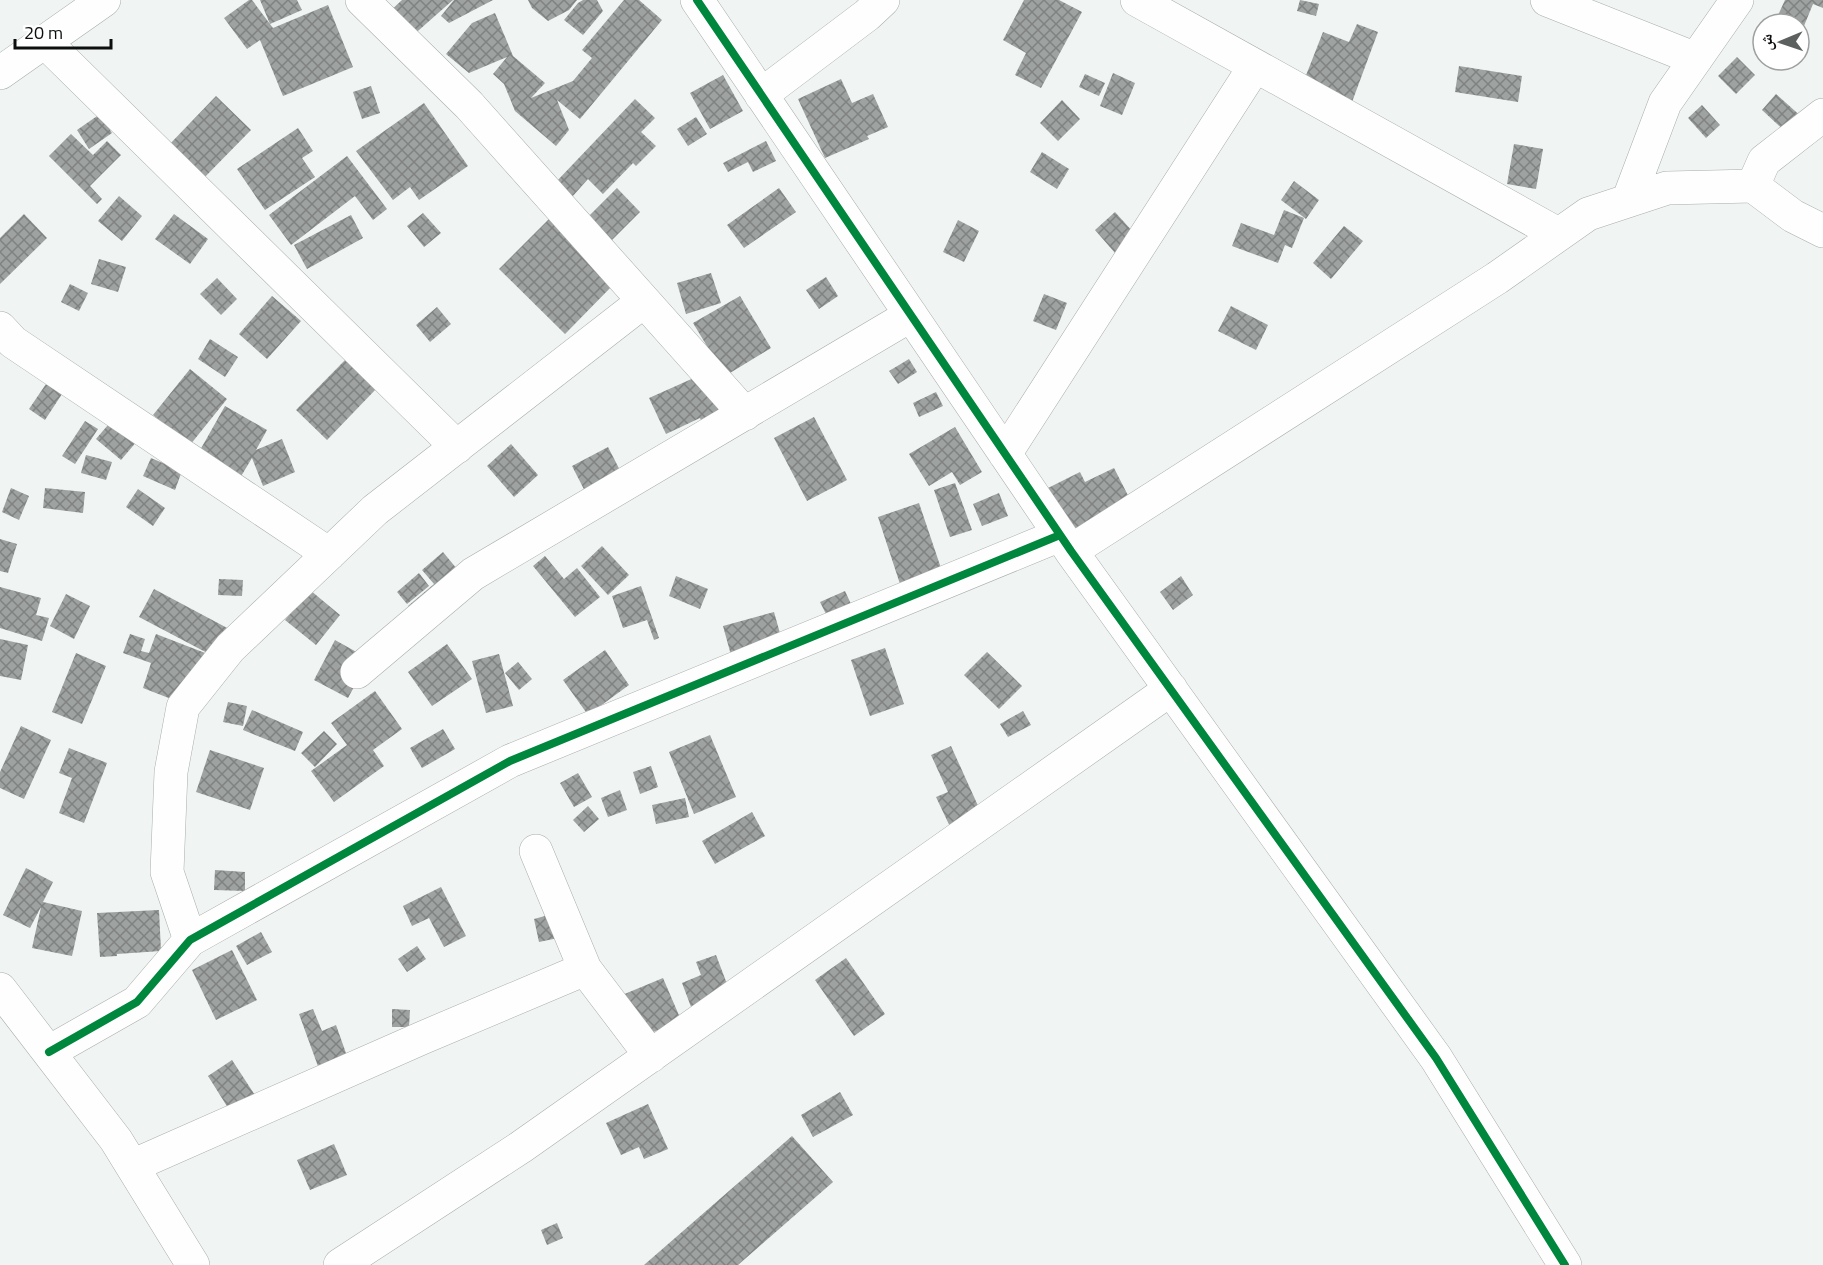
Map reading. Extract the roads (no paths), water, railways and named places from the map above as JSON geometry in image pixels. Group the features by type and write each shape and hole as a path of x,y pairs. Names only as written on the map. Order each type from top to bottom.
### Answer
{"street":[{"path":"0,74 104,0"},
{"path":"362,0 469,105 745,414"},
{"path":"697,0 1065,543 1436,1058 1565,1265"},
{"path":"761,95 867,15 883,0"},
{"path":"1137,0 1558,234"},
{"path":"1547,0 1696,59"},
{"path":"1628,201 1665,103 1737,0"},
{"path":"45,42 457,447"},
{"path":"1005,454 1255,66"},
{"path":"1753,186 1764,161 1823,115"},
{"path":"49,1052 138,1002 190,940 510,761 1065,543 1487,284 1588,214 1667,188 1753,186 1793,216 1823,231"},
{"path":"190,940 167,872 171,772 183,707 230,648 375,510 644,301"},
{"path":"357,672 473,574 910,315"},
{"path":"4,340 329,554"},
{"path":"340,1265 521,1147 1171,689"},
{"path":"536,850 585,969 651,1056"},
{"path":"132,1166 585,969"},
{"path":"0,989 116,1140 193,1265"}]}
